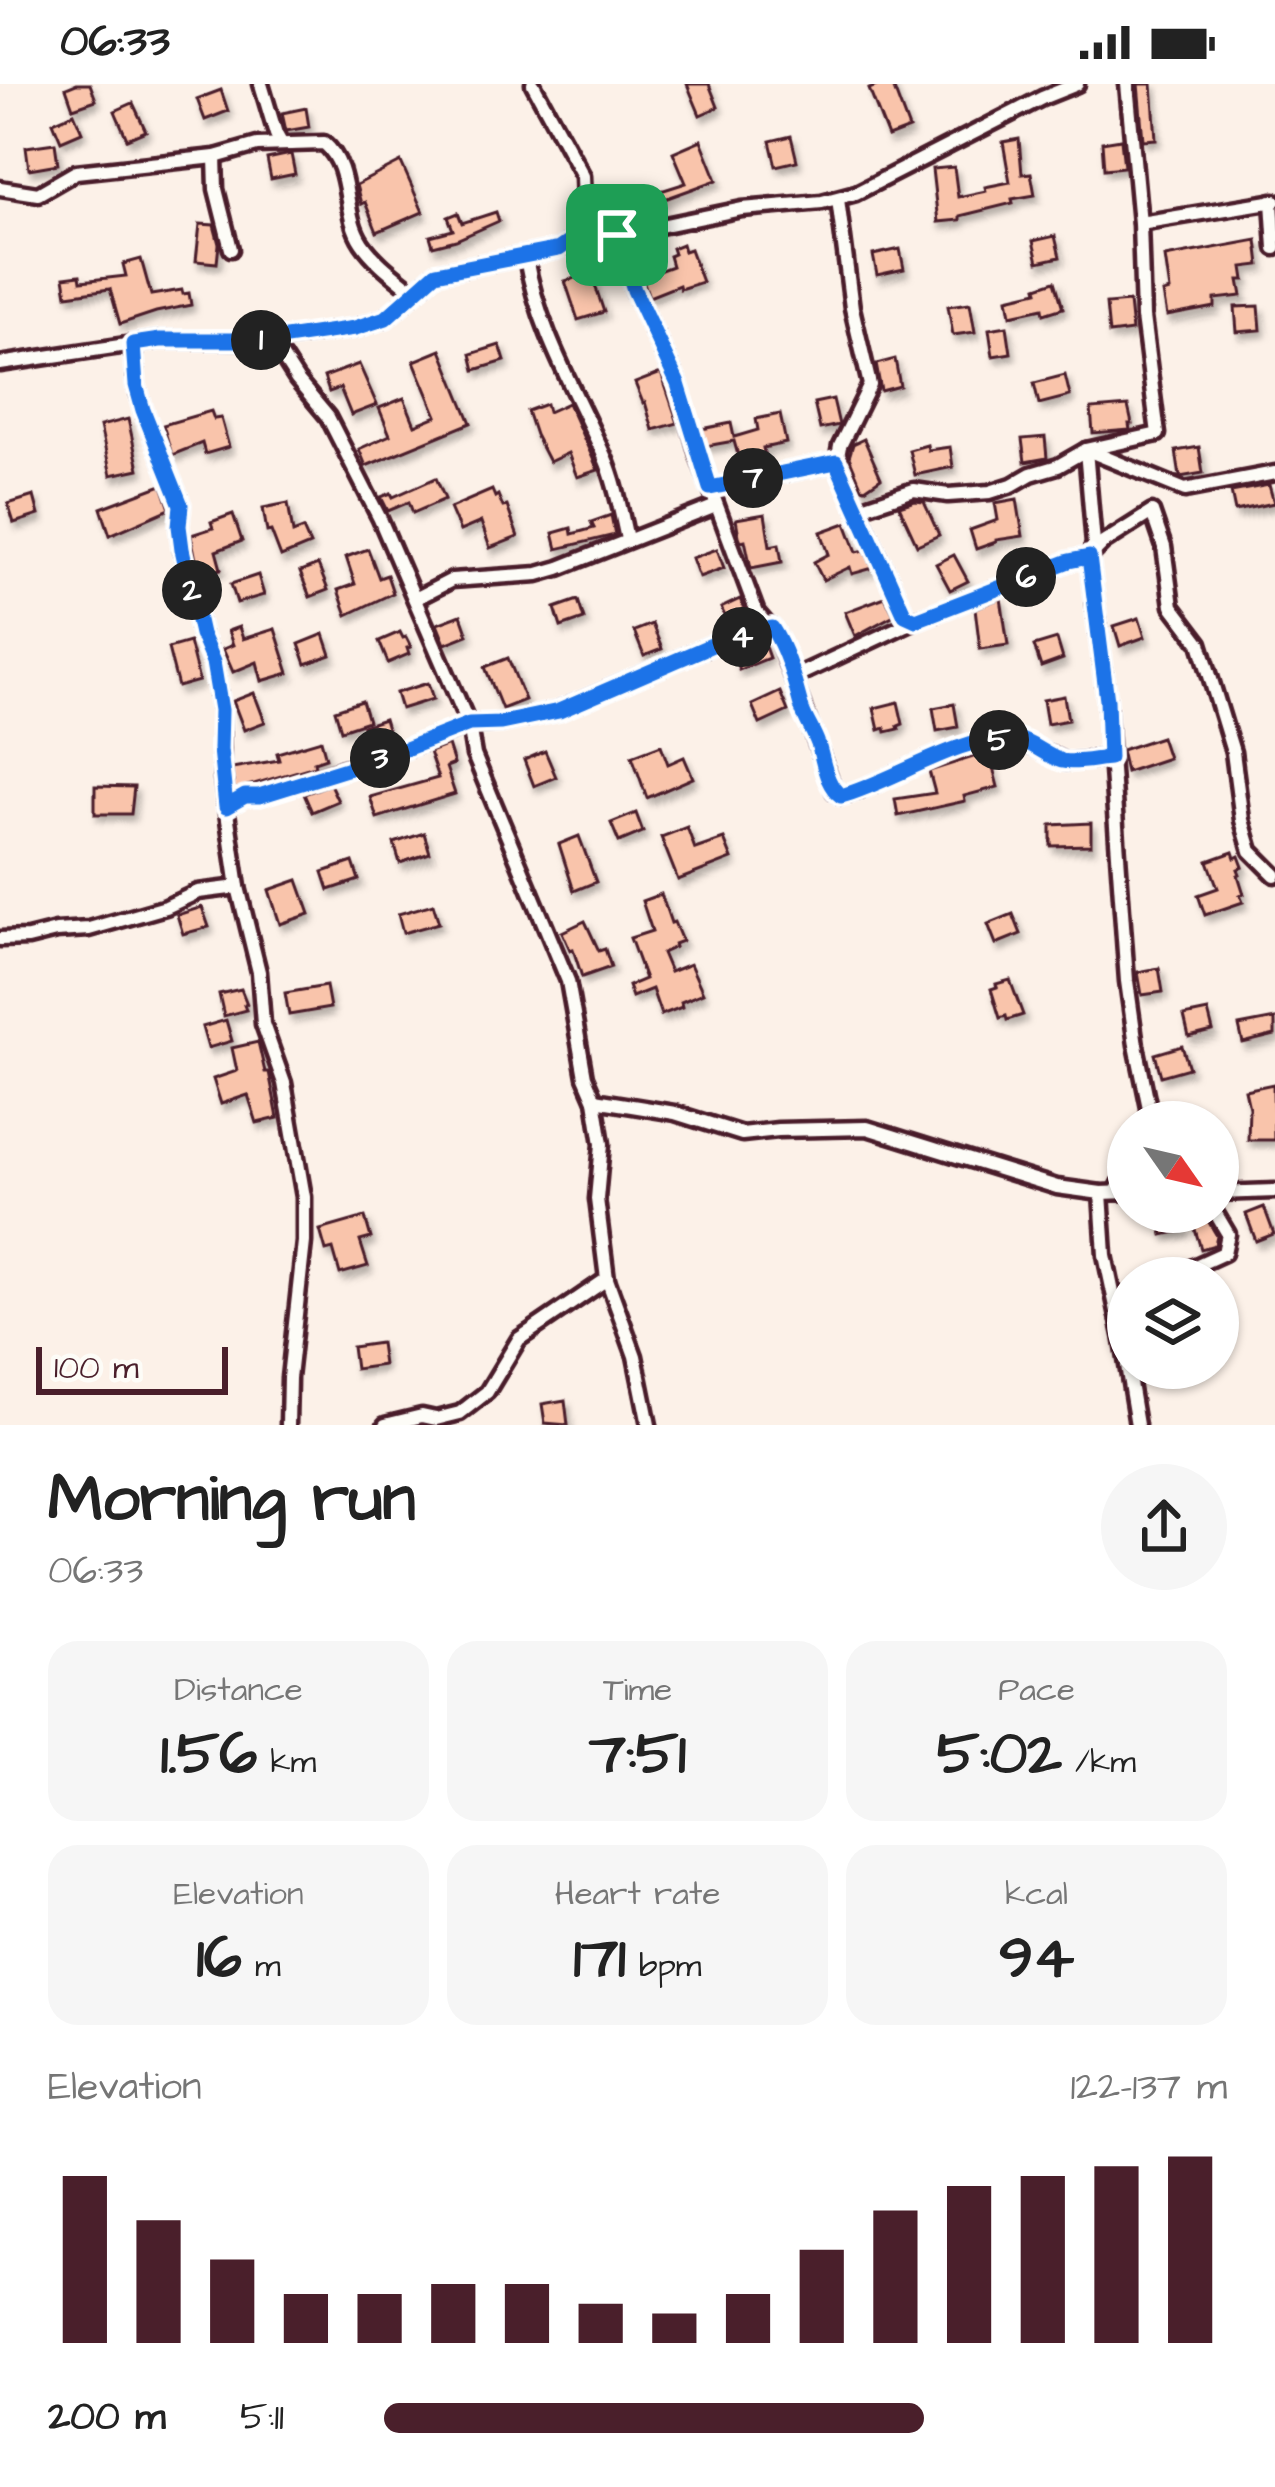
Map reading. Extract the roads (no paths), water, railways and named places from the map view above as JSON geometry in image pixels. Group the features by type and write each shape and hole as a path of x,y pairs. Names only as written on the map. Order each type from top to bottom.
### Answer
{"street":[{"path":"261,84 281,142"},
{"path":"533,84 583,176 585,231"},
{"path":"0,364 160,340 272,340 355,328 386,318 436,273 559,249 585,231 617,235 742,209 838,200 1040,91 1077,84"},
{"path":"857,509 914,490 966,496 990,492 1086,450 1158,434 1143,316 1127,84"},
{"path":"0,188 38,194 76,172 215,157 281,142 324,143 335,152 345,177 361,242 413,291"},
{"path":"215,157 216,189 231,249"},
{"path":"838,200 853,308 870,385 836,462 905,615 916,620"},
{"path":"1140,223 1274,201 1275,248"},
{"path":"617,235 634,290 678,384 716,506 757,613 772,628 794,677 834,791 841,796 937,756 1012,737 1066,762 1109,758"},
{"path":"526,258 548,337 608,463 627,539"},
{"path":"272,340 328,417 380,519 469,724 474,754 568,981 602,1144 596,1199 608,1279 635,1356 649,1425"},
{"path":"133,344 143,410 181,505 182,549 201,634 213,662 238,887 259,972 263,1024 284,1083 304,1197 288,1425"},
{"path":"1086,450 1185,490 1275,472"},
{"path":"1086,450 1094,544 1089,557 1107,700 1127,981 1148,1101"},
{"path":"710,488 836,462"},
{"path":"415,599 452,580 538,574 716,506"},
{"path":"794,677 916,620 1089,557 1152,512 1164,547 1172,606 1200,643 1233,752 1251,851 1275,875"},
{"path":"226,807 245,796 259,796 385,757 469,724 559,711 719,642 772,628"},
{"path":"0,939 89,929 166,908 198,892 238,887"},
{"path":"595,1100 674,1113 742,1135 867,1128 1057,1187 1107,1191"},
{"path":"1239,1192 1275,1191"},
{"path":"1107,1263 1109,1233"},
{"path":"1215,1257 1224,1253 1227,1233"},
{"path":"386,1425 460,1413 487,1392 519,1339 608,1279"},
{"path":"1132,1389 1137,1425"}]}
